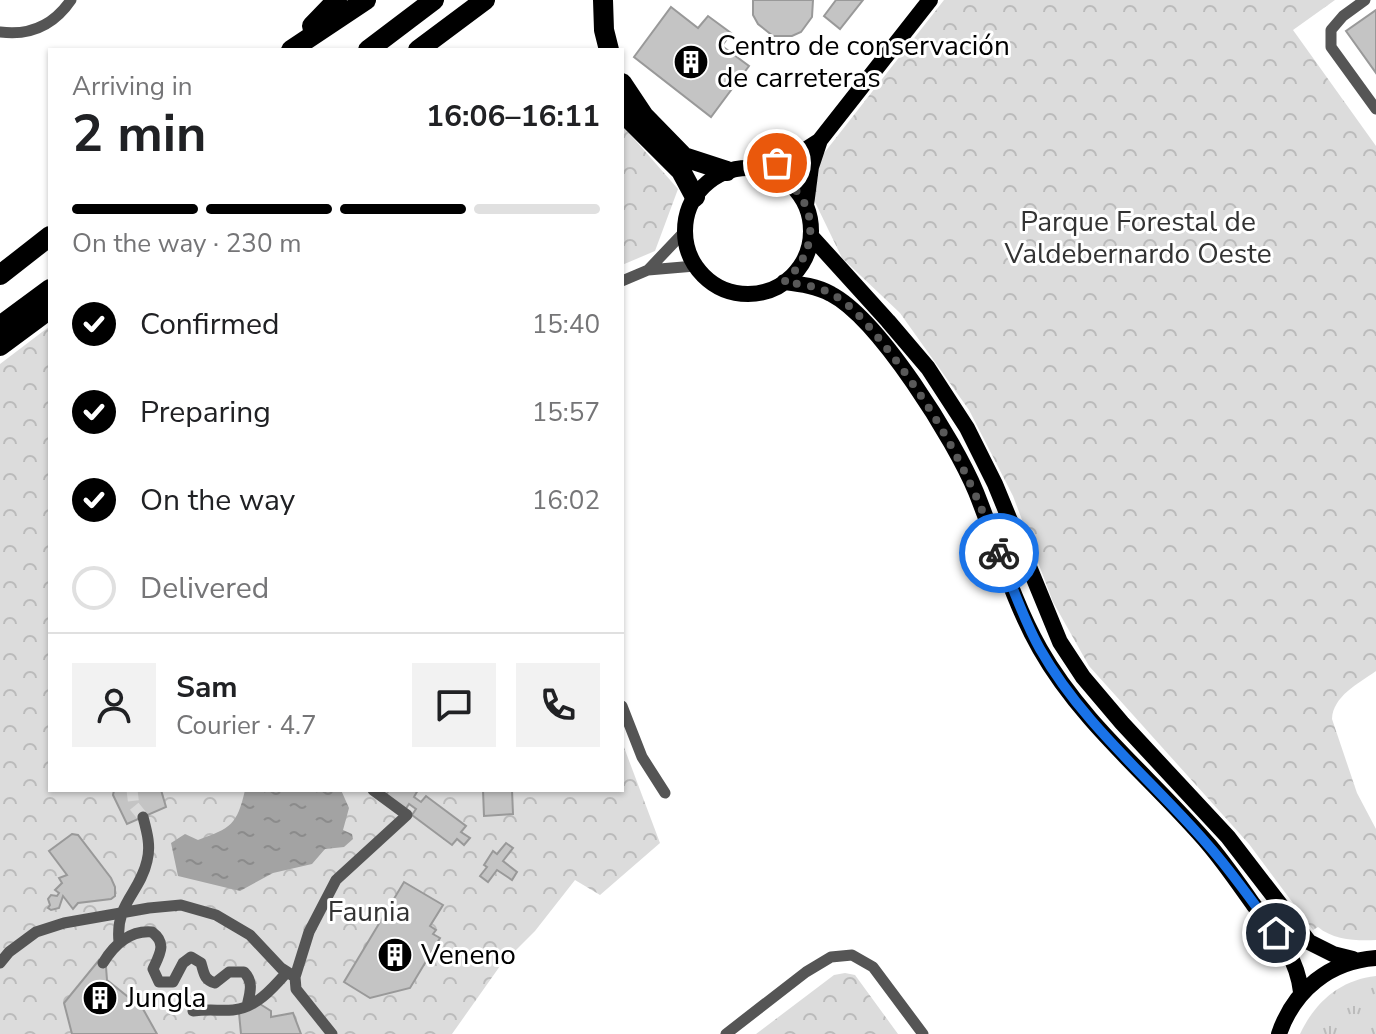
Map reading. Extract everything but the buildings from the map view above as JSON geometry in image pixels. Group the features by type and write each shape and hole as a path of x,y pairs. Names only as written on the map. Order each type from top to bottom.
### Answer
{"highway":[{"path":"293,48 337,0"},
{"path":"294,48 366,0"},
{"path":"371,48 434,0"},
{"path":"421,48 485,0"},
{"path":"603,0 604,30 608,48"},
{"path":"624,86 644,116 684,157 727,171"},
{"path":"624,114 681,171 695,197"},
{"path":"0,275 48,238"},
{"path":"0,326 48,290"},
{"path":"0,346 48,310"}],"main road":[{"path":"820,140 807,185 806,206 811,236 803,262 784,282 761,293 736,293 713,283 695,266 688,249 685,231 695,197 705,185 727,171 762,169 791,159 820,140 930,0"},
{"path":"762,169 788,183 806,206"},
{"path":"811,236 928,368 967,428 995,484 1060,642 1083,677 1228,837 1309,942 1333,954 1353,959 1376,958"},
{"path":"784,282 817,288 846,303 877,336 911,381 947,437 975,489 1019,605 1040,649 1067,690 1106,737 1209,846 1292,954 1300,976 1301,992"},
{"path":"1279,1034 1285,1017 1301,992 1326,972 1353,959"}],"street":[{"path":"0,32 32,31 50,24 71,0"},
{"path":"1365,0 1343,16 1331,30 1331,47 1376,109"},
{"path":"648,270 685,231"},
{"path":"624,280 648,270 695,266"},
{"path":"624,711 642,757 665,793"},
{"path":"193,1011 212,1008 234,1010 247,1006 291,975 312,924 336,880 407,815 376,792"},
{"path":"119,942 117,925 147,861 148,836 143,817"},
{"path":"0,963 9,952 36,932 64,923 181,905 216,915 250,935 291,975 296,989 332,1034"},
{"path":"103,963 119,942 139,932 152,932 158,936 162,951 153,974 163,984 177,978 183,963 191,957 201,963 210,982 215,983 229,972 244,972 249,977 251,988 247,1006"},
{"path":"726,1034 806,972 831,957 852,955 873,967 923,1034"}],"green space":[{"name":"Parque Forestal de Valdebernardo Oeste","path":"944,0 1335,0 1293,30 1376,146 1376,671 1342,697 1333,711 1332,719 1357,793 1376,829 1376,940 1338,937 1318,927 1313,930 1249,844 1089,666 1053,602 1013,496 969,410 900,313 842,258 814,200 821,157"},
{"path":"624,127 678,189 655,251 624,264"},
{"name":"Faunia","path":"48,328 48,792 624,792 624,747 660,843 600,895 575,880 535,931 500,966 452,1034 0,1034 0,364"},
{"path":"834,975 855,975 898,1034 756,1034"},
{"path":"1376,976 1376,1034 1300,1034 1313,1012 1330,994 1351,982"}],"water":[{"path":"244,792 342,792 349,808 343,830 352,834 353,839 344,847 325,849 312,864 273,873 240,891 178,876 171,843 185,834 198,840 218,832 231,824"}],"tunnel":[{"path":"132,792 134,806 143,817"}],"way so far":[{"path":"777,163 762,169 776,174 797,191 806,206 811,236 803,262 784,282 831,294 846,303 877,336 947,437 975,489 999,553"}],"place":[{"name":"Centro de conservación de carreteras","path":"691,62"},
{"name":"Veneno","path":"395,955"},
{"name":"Jungla","path":"100,998"}],"route":[{"path":"999,553 1040,649 1067,690 1106,737 1209,846 1276,933"}]}
